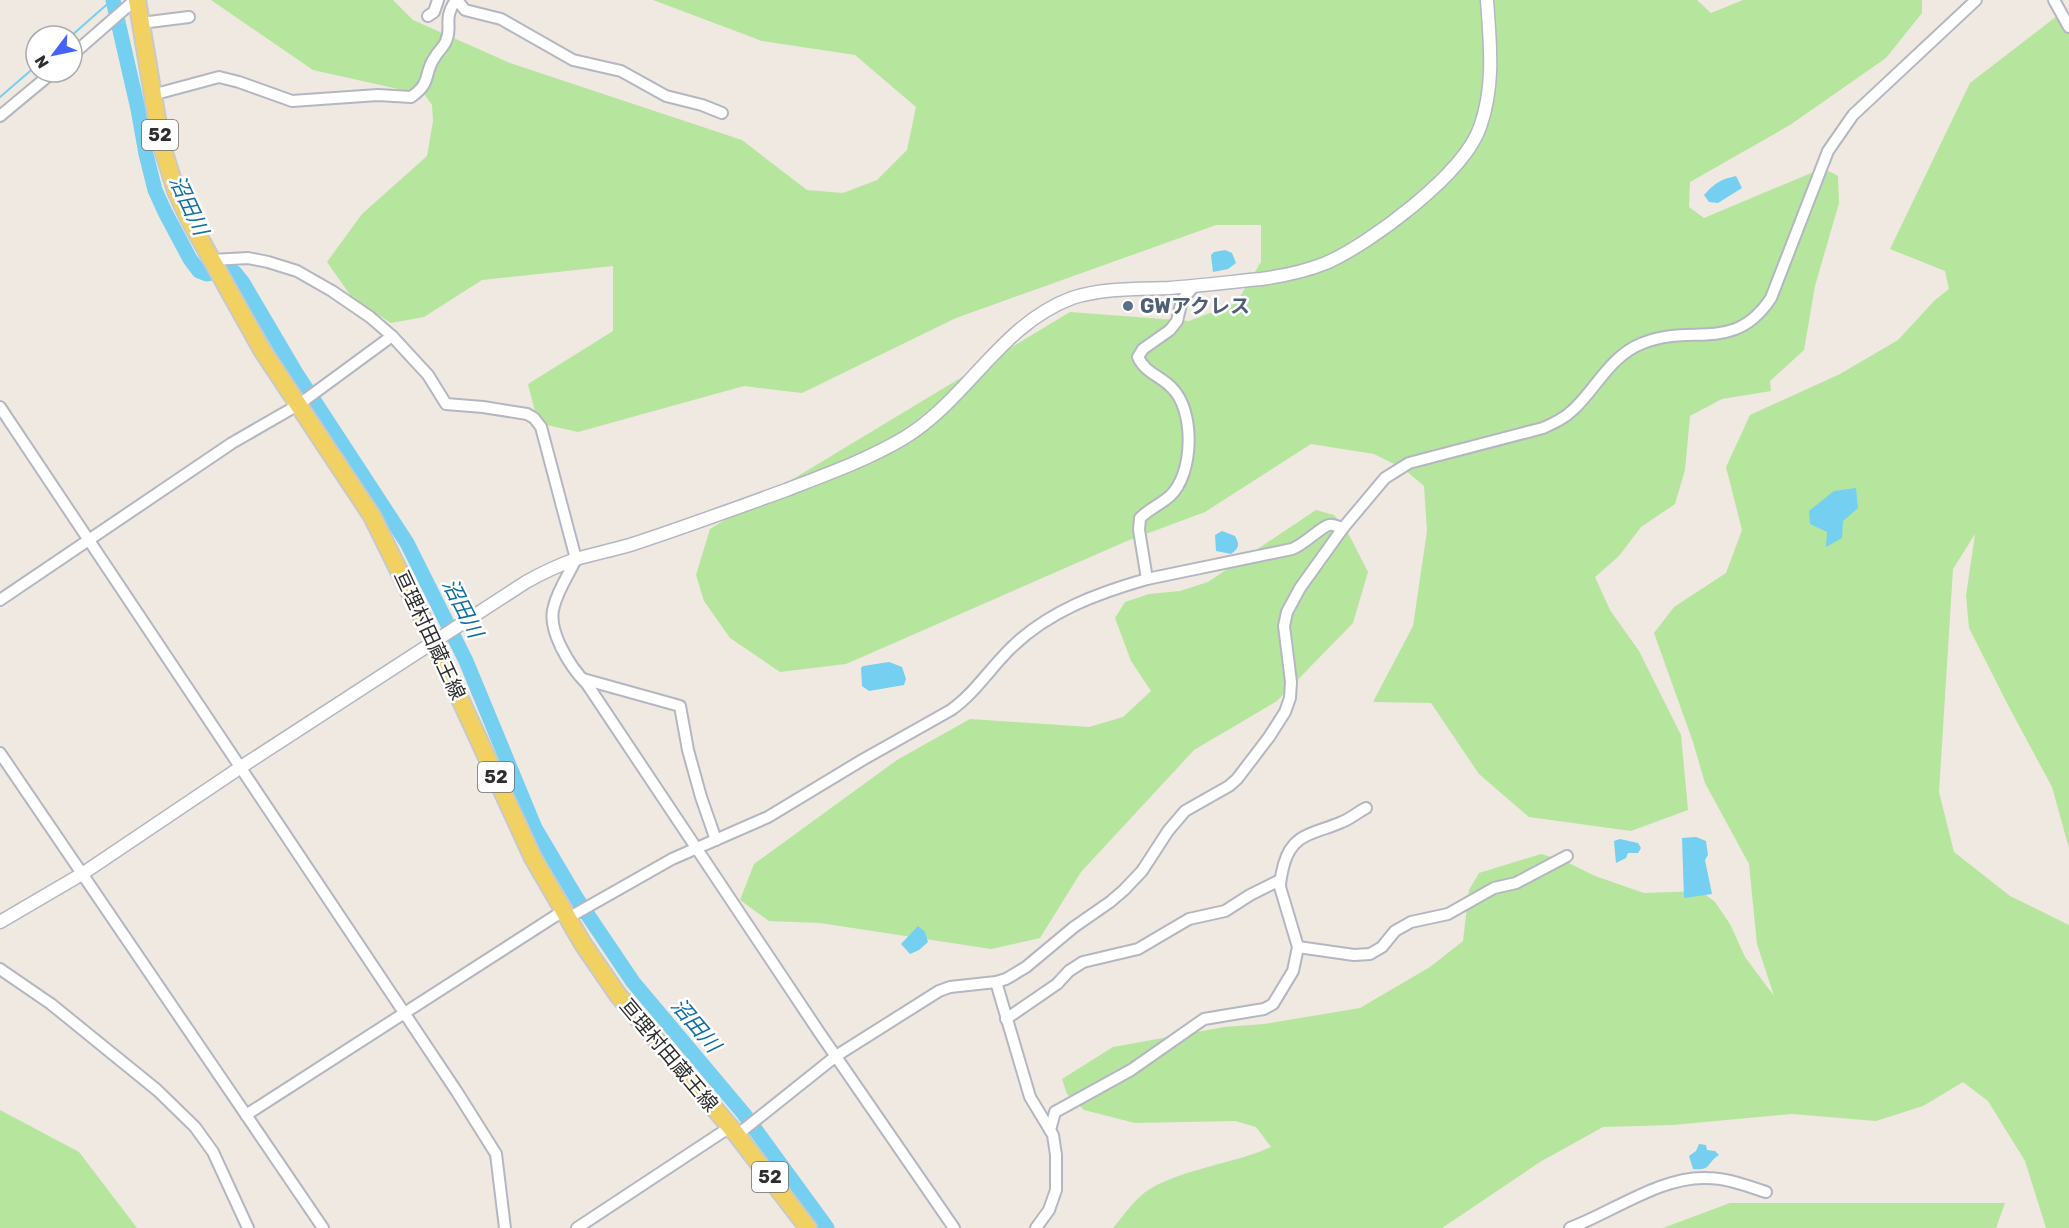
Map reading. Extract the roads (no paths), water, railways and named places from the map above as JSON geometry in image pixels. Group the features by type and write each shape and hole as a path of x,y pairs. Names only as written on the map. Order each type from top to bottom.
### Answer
{"main road":[{"name":"亘理村田蔵王線","path":"136,0 161,143 172,182 189,219 262,350 372,516 434,640 524,838 565,915 618,995 734,1131 808,1228"}],"street":[{"path":"84,45 136,0"},
{"path":"428,15 434,12 438,0"},
{"path":"152,95 219,77 292,101 385,94 411,97 424,87 434,58 447,40 449,9 457,0 465,10 501,19 573,60 621,71 666,96 702,105 722,113"},
{"path":"0,922 82,874 241,766 526,582 576,559 629,545 777,493 868,456 905,438 939,411 1017,331 1044,311 1074,297 1114,291 1194,286 1289,274 1326,263 1369,239 1441,181 1467,152 1479,131 1488,100 1491,67 1487,0"},
{"path":"577,1228 734,1131 836,1056 939,991 950,987 996,982 1026,967 1124,890 1142,871 1168,831 1185,811 1237,779 1285,712 1290,698 1291,682 1284,626 1287,612 1300,588 1343,528 1385,478 1409,463 1543,428 1560,420 1574,409 1617,358 1643,343 1659,338 1719,333 1748,324 1762,312 1771,297 1828,151 1840,131 1853,115 1976,0"},
{"path":"2054,0 2069,27"},
{"path":"141,24 189,17"},
{"path":"0,116 39,84"},
{"path":"217,269 248,258 297,271 332,291 370,317 392,336 428,375 446,404 527,414 534,418 541,427 576,559 553,607 557,635 565,655 954,1228"},
{"path":"1147,579 1139,530 1140,518 1171,495 1180,483 1190,446 1187,417 1182,402 1172,387 1142,365 1138,357 1143,349 1170,330 1177,321 1182,300 1194,286"},
{"path":"0,600 232,443 298,405 392,336"},
{"path":"0,407 241,766 496,1154 505,1228"},
{"path":"246,1115 403,1013 565,915 661,865 768,817 951,710 962,703 1017,642 1061,611 1147,579 1292,549 1302,545 1325,526 1332,524 1343,528"},
{"path":"581,678 680,706 701,797 716,840"},
{"path":"0,753 323,1228"},
{"path":"1050,1130 1055,1112 1149,1059 1204,1018 1264,1010 1273,1004 1293,971 1298,947 1283,899 1280,880 1287,853 1293,843 1314,832 1343,822 1366,808"},
{"path":"1298,947 1354,955 1370,954 1382,947 1395,931 1411,922 1448,914 1494,888 1516,883 1568,856"},
{"path":"1006,1019 1057,984 1069,971 1083,962 1138,949 1189,919 1225,911 1280,880"},
{"path":"0,969 51,1004 157,1090 195,1126 213,1152 248,1228"},
{"path":"996,982 1030,1097 1053,1135 1056,1155 1056,1190 1049,1210 1035,1228"},
{"path":"1570,1228 1596,1218 1646,1192 1690,1179 1708,1178 1733,1182 1766,1192"}],"water":[{"path":"1736,176 1742,188 1718,203 1709,202 1704,195 1708,191 1718,182"},
{"path":"1225,250 1232,253 1236,263 1228,269 1213,272 1211,255 1214,252"},
{"path":"1856,488 1858,508 1843,521 1842,538 1826,547 1827,532 1810,524 1809,511 1834,491"},
{"path":"1222,531 1237,539 1238,546 1231,554 1216,551 1215,535"},
{"path":"889,662 902,667 906,679 904,685 869,691 862,686 861,668 863,666"},
{"path":"1696,837 1706,841 1708,855 1705,860 1712,894 1684,898 1682,838"},
{"path":"1620,839 1638,843 1641,848 1638,853 1628,853 1626,858 1616,863 1614,841"},
{"path":"918,926 925,932 928,942 910,954 901,944"},
{"path":"1699,1144 1706,1145 1707,1150 1715,1151 1719,1155 1706,1168 1693,1169 1689,1156 1696,1151"}],"waterway":[{"path":"84,25 112,0"},
{"name":"沼田川","path":"113,0 155,190 190,259 199,271 207,274 228,270 235,273 243,283 296,373 407,543 466,661 535,828 577,899 633,982 744,1114 827,1228"},
{"path":"0,97 24,76"},
{"name":"沼田川","path":"821,1228 824,1224"}],"place":[{"name":"GWアクレス","path":"1128,306"}]}
